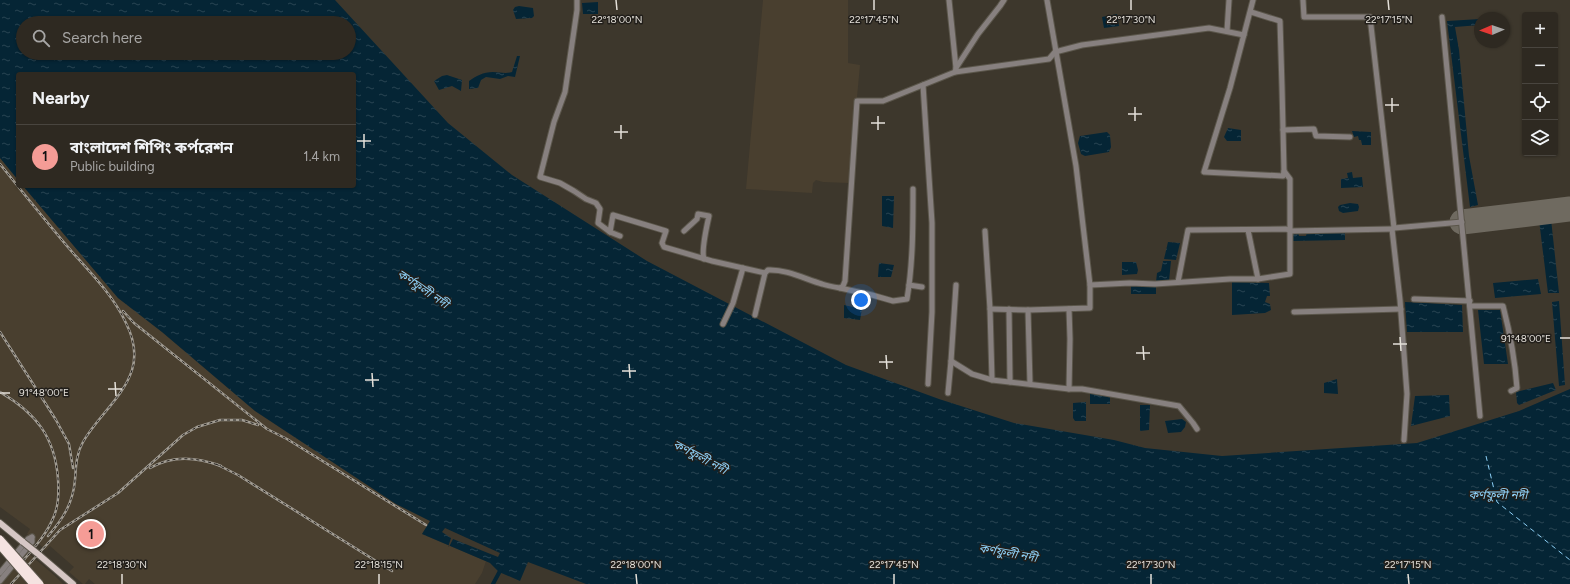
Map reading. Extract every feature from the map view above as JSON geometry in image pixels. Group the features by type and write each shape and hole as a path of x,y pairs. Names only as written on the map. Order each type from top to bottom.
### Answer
{"highway":[{"path":"0,539 40,584"},
{"path":"0,546 33,584"}],"main road":[{"path":"0,523 73,584"}],"street":[{"path":"577,0 565,92 554,122 540,177 560,183 574,190 586,199 596,203 600,209 598,223 610,232 620,236"},
{"path":"949,0 955,70"},
{"path":"955,70 978,34 1004,0"},
{"path":"990,309 1028,310 1090,308 1090,285 1076,166 1047,0"},
{"path":"1227,31 1229,0"},
{"path":"1251,12 1280,21 1283,176 1204,172 1230,88 1253,0"},
{"path":"1303,0 1304,17 1370,17 1401,309 1406,394 1404,440"},
{"path":"1442,17 1480,416"},
{"path":"840,288 844,285 846,277 857,100 883,101 955,70 1049,59 1055,52 1082,45 1209,28 1244,35"},
{"path":"923,85 932,223 932,312 928,384"},
{"path":"1283,130 1314,129 1316,136 1350,137"},
{"path":"1090,285 1130,283 1154,284 1230,279 1258,279 1290,274 1290,179 1284,171"},
{"path":"610,232 613,215 666,231 662,243 664,247 765,273 769,270 776,270 804,276 822,284 893,301 907,299 913,238 913,189"},
{"path":"684,231 697,219 698,214 709,216 704,240 704,258"},
{"path":"1178,282 1188,230 1286,229 1291,231 1393,228 1462,222"},
{"path":"1248,230 1258,279"},
{"path":"985,231 990,309 992,380"},
{"path":"723,324 732,303 743,268"},
{"path":"755,315 765,273"},
{"path":"948,393 956,285"},
{"path":"909,286 922,288"},
{"path":"1414,300 1503,306 1512,339 1516,370 1517,388 1511,391"},
{"path":"1068,389 1070,339 1069,309"},
{"path":"1294,312 1401,309"},
{"path":"1009,310 1010,382"},
{"path":"1028,310 1030,384"},
{"path":"951,361 972,374 992,380 1068,389 1082,389 1179,406 1197,429"},
{"path":"0,573 28,539 32,538 32,542 0,581"}],"shaded area":[{"path":"763,0 848,0 848,63 860,65 849,183 823,182 816,180 813,183 812,193 746,189"},
{"path":"0,158 16,178 16,188 25,188 118,298 162,332 255,411 396,504 430,521 422,534 486,561 482,573 475,584 95,584 89,579 85,584 83,584 69,572 74,567 50,546 46,550 27,534 30,529 0,507"},
{"path":"28,553 55,576 63,584 1,584"}],"water":[{"name":"কর্ণফুলী নদী","path":"0,0 335,0 350,16 16,16 16,60 356,60 356,23 448,123 512,175 647,261 846,365 939,399 1014,423 1114,440 1145,448 1222,456 1417,443 1519,411 1570,389 1570,584 586,584 528,562 520,581 499,572 490,563 422,534 430,521 396,504 255,411 162,332 118,298 25,188 356,188 356,72 16,72 16,178 0,158"},
{"path":"598,2 598,14 583,14 582,3"},
{"path":"519,6 533,8 534,16 532,18 516,19 513,10 515,7"},
{"path":"1117,14 1119,26 1104,28 1102,17"},
{"path":"1474,19 1474,25 1455,27 1459,50 1469,156 1478,205 1470,207 1447,21"},
{"path":"517,56 520,56 515,77 508,76 500,79 486,77 481,80 478,88 469,89 469,81 474,77 489,72 512,72"},
{"path":"447,75 462,80 461,91 452,86 439,90 434,81"},
{"path":"1228,128 1241,130 1241,141 1227,141 1224,137"},
{"path":"1352,131 1371,132 1371,145 1362,145 1361,140 1359,140 1358,136 1354,137"},
{"path":"1107,132 1110,135 1111,147 1109,152 1085,156 1081,154 1078,143 1080,136"},
{"path":"1352,172 1353,178 1362,177 1363,187 1341,188 1341,179 1348,178 1347,173"},
{"path":"882,196 894,196 893,228 882,226"},
{"path":"1350,203 1358,204 1358,211 1343,213 1339,211 1338,207 1340,205"},
{"path":"1551,219 1559,293 1548,293 1539,220"},
{"path":"1298,231 1299,236 1306,236 1307,232 1345,231 1345,240 1293,241 1293,232"},
{"path":"1168,242 1180,243 1176,260 1164,259"},
{"path":"1163,261 1171,261 1169,281 1156,282 1157,273 1161,271"},
{"path":"1122,262 1136,262 1138,270 1137,274 1122,275"},
{"path":"879,263 894,265 891,277 878,277"},
{"path":"1538,279 1541,294 1495,298 1493,283"},
{"path":"1232,282 1269,283 1270,296 1267,296 1265,302 1270,304 1271,310 1265,313 1232,315"},
{"path":"1156,285 1156,294 1131,294 1131,286"},
{"path":"1559,301 1565,385 1559,386 1552,302"},
{"path":"1405,302 1462,305 1463,332 1407,332"},
{"path":"844,305 862,309 860,320 844,318"},
{"path":"1478,310 1500,310 1508,364 1484,364"},
{"path":"1337,379 1338,394 1324,393 1324,383"},
{"path":"1553,383 1556,390 1519,405 1517,403 1516,392"},
{"path":"1090,392 1110,396 1110,404 1090,404"},
{"path":"1449,395 1450,416 1411,426 1415,396"},
{"path":"1086,402 1086,421 1075,421 1073,418 1073,403"},
{"path":"1140,405 1150,405 1149,430 1140,431"},
{"path":"1182,419 1186,422 1185,427 1181,432 1168,433 1165,421"}],"pier":[{"path":"445,528 500,553 498,557 453,539 448,547 451,538 442,532"}],"waterway":[{"path":"493,584 501,569"}],"ferry route":[{"path":"1486,456 1497,502 1570,560"}],"runway":[{"path":"1462,222 1570,209"}],"railway":[{"path":"0,164 16,184"},
{"path":"19,188 109,295 126,323 134,346 132,370 128,380 123,390 95,424 83,442 76,465 74,488 70,503 63,517 48,536"},
{"path":"123,311 134,323 267,429 287,439 426,525"},
{"path":"0,332 56,420 69,444 73,468"},
{"path":"0,392 24,409 41,428 53,451 58,479 58,502 51,523 40,541 21,563"},
{"path":"11,584 60,530 118,493 183,435 197,427 220,420 242,420 258,425"},
{"path":"150,468 176,459 194,459 221,466"},
{"path":"216,464 238,475 392,571"}],"place":[{"name":"বাংলাদেশ শিপিং কর্পরেশন","path":"91,534"}]}
